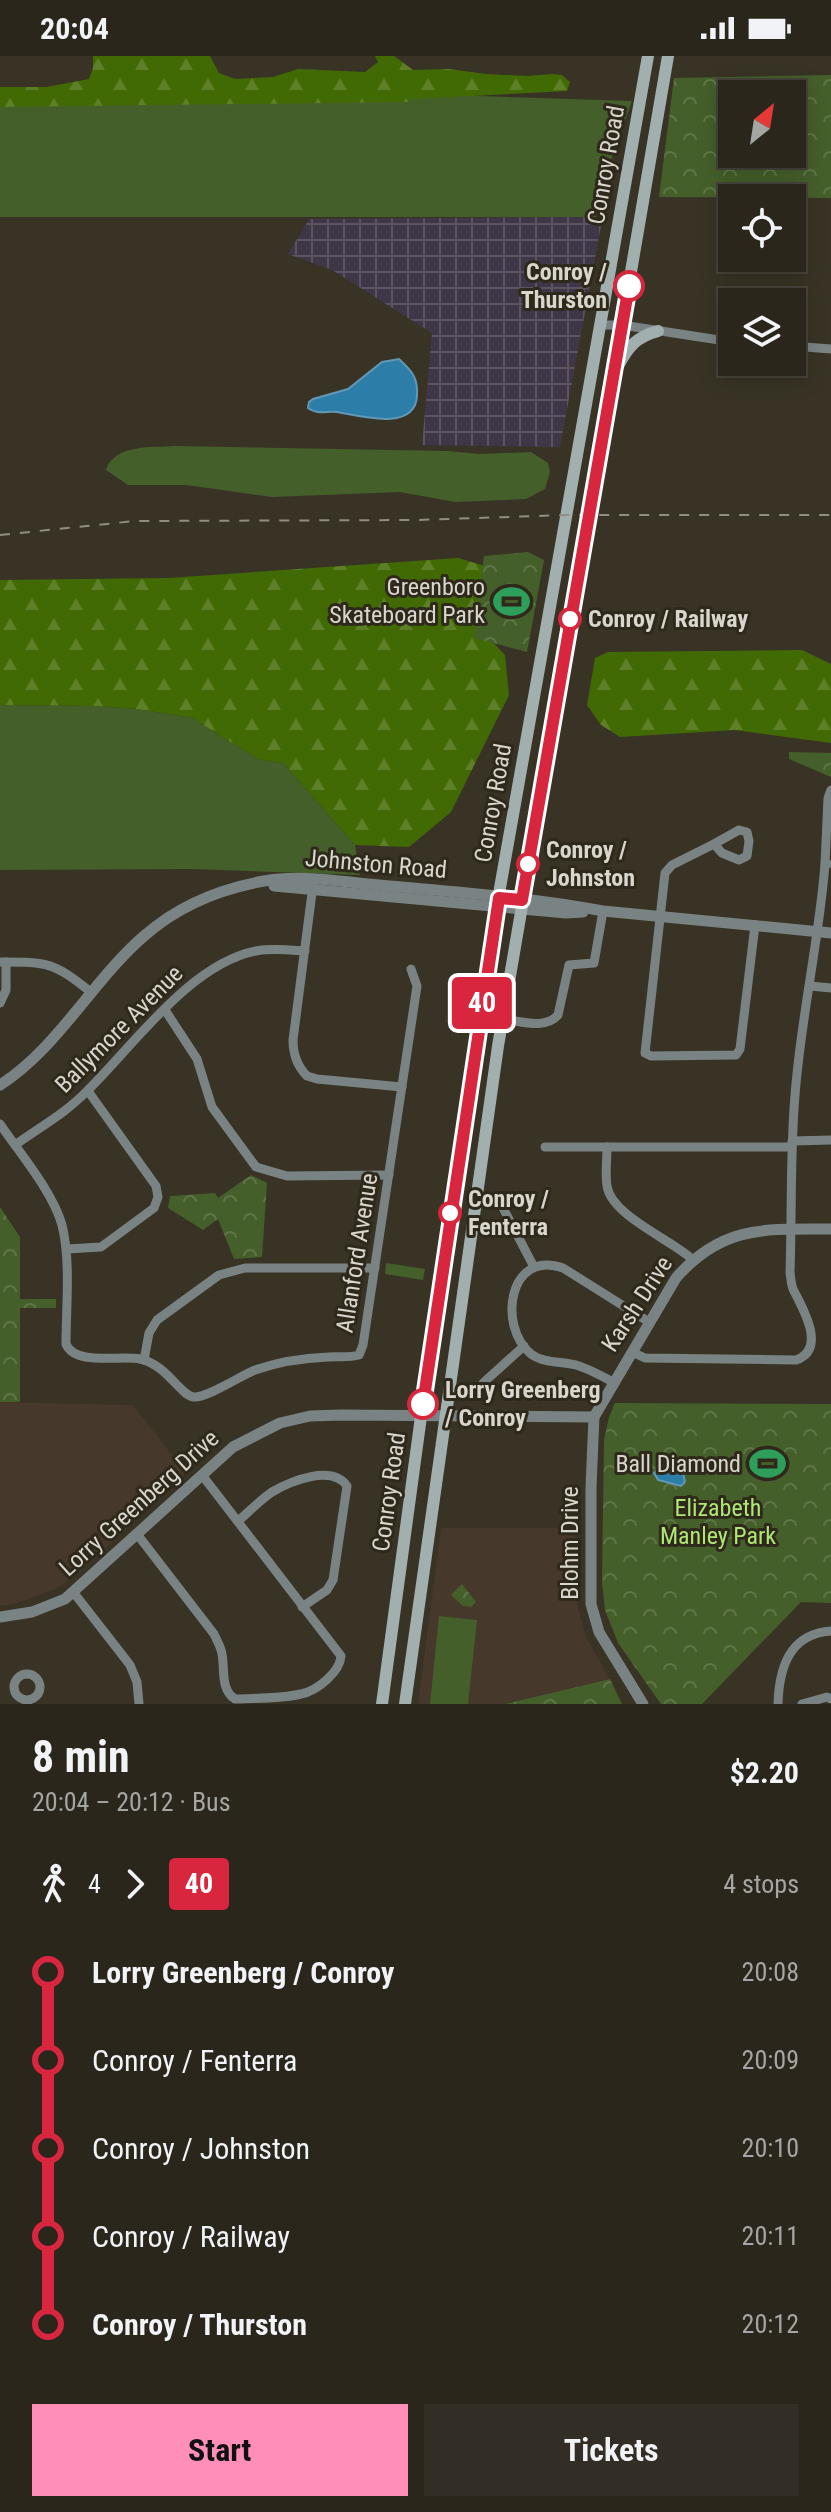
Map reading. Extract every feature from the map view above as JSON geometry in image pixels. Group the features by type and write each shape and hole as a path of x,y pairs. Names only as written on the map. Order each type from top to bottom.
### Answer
{"main road":[{"name":"Conroy Road","path":"382,1704 421,1416 498,902 648,56"},
{"name":"Conroy Road","path":"405,1704 502,1019 668,56"},
{"path":"612,376 631,344 643,335 658,331"},
{"path":"474,1055 496,1058"}],"street":[{"path":"600,325 622,325 718,340"},
{"path":"806,347 831,349"},
{"path":"632,1352 645,1358 796,1360 803,1357 810,1346 811,1325 792,1288 790,1272 792,1144 795,1092 810,986 825,932 828,798 831,790"},
{"path":"714,844 672,865 665,873 645,1053 651,1056 736,1055 740,1049 755,925"},
{"path":"313,885 293,1040 293,1051 301,1070 317,1079 402,1087"},
{"name":"Johnston Road","path":"0,1085 24,1066 144,936 200,899 241,886 313,885 498,902 566,913 603,911 825,932"},
{"path":"502,1019 547,1024 555,1019 569,965 594,963 603,911"},
{"name":"Ballymore Avenue","path":"15,1145 55,1120 88,1091 201,976 225,961 257,951 305,951"},
{"path":"0,1003 6,990 3,962 35,962 61,969 92,993"},
{"name":"Allanford Avenue","path":"144,1360 158,1365 185,1394 192,1397 212,1392 239,1376 272,1365 310,1358 359,1355 417,986 411,969"},
{"path":"810,986 831,988"},
{"path":"165,1010 197,1059 212,1107 256,1167 287,1176 389,1175"},
{"path":"67,1249 101,1247 154,1208 158,1197 156,1186 88,1091"},
{"path":"0,1124 55,1209 62,1226 67,1249 66,1344 71,1353 81,1357 144,1360 149,1333 158,1318 211,1279 227,1272 251,1267 375,1268"},
{"path":"545,1147 792,1144 831,1140"},
{"path":"607,1147 607,1187 613,1203 677,1245 692,1259"},
{"path":"501,1204 534,1267"},
{"name":"Karsh Drive","path":"594,1417 676,1278 692,1259 714,1244 751,1231 831,1229"},
{"path":"613,1382 576,1365 537,1357 524,1346 512,1323 517,1285 534,1267 551,1264 563,1268 649,1322"},
{"path":"483,1383 524,1346"},
{"name":"Lorry Greenberg Drive","path":"0,1617 32,1612 74,1593 233,1447 280,1423 310,1416 594,1417"},
{"name":"Blohm Drive","path":"594,1417 591,1604 599,1632 643,1704"},
{"path":"137,1534 214,1634 222,1650 225,1686 229,1695 235,1699 302,1694 335,1672 341,1656 202,1475"},
{"path":"238,1521 271,1493 303,1478 333,1475 342,1479 347,1486 333,1580 327,1590 302,1607"},
{"path":"74,1593 130,1665 137,1682 139,1704"},
{"path":"778,1704 779,1680 787,1655 798,1642 823,1631 831,1631"},
{"path":"802,1704 831,1699"}],"shaded area":[{"path":"596,217 601,226 560,447 422,445 432,333 332,270 288,254 309,219"},
{"path":"0,1402 133,1405 186,1473 80,1572 56,1589 15,1604 0,1606"},
{"path":"441,1528 575,1528 577,1604 586,1637 610,1679 505,1704 418,1704"}],"green space":[{"path":"93,56 210,56 219,73 235,79 273,77 298,69 365,72 378,62 375,56 394,56 413,70 449,69 527,76 553,74 562,75 570,82 567,91 414,99 407,102 0,107 0,87 47,87 89,79"},
{"path":"831,75 831,198 806,198 806,184 718,184 718,197 659,197 674,78"},
{"path":"231,88 632,101 599,194 596,217 0,217 0,89"},
{"path":"176,446 480,454 531,452 548,463 550,472 545,489 526,499 455,502 400,492 272,497 186,485 128,485 106,470 111,461 126,451"},
{"path":"528,552 544,560 527,652 474,638 484,556"},
{"path":"458,558 492,568 478,627 505,655 509,695 451,812 409,847 355,845 283,763 258,759 192,718 95,706 0,705 0,580 169,578"},
{"path":"802,650 831,664 831,743 735,730 620,737 601,725 587,705 595,658 608,652"},
{"path":"0,705 95,706 192,718 258,759 283,763 355,845 360,875 192,869 0,870"},
{"path":"789,752 831,753 831,777 789,759"},
{"path":"251,1175 267,1183 262,1257 234,1259 218,1219 203,1230 168,1208 170,1196 215,1193 218,1198"},
{"path":"0,1207 20,1237 20,1299 56,1299 56,1308 20,1308 20,1402 0,1402"},
{"path":"386,1263 425,1269 423,1280 385,1274"},
{"name":"Elizabeth Manley Park","path":"615,1403 831,1404 831,1603 801,1602 702,1704 661,1704 618,1643 605,1610 602,1583 604,1440"},
{"path":"462,1584 476,1602 471,1607 463,1606 451,1595"},
{"path":"439,1616 477,1620 468,1704 430,1704"},
{"path":"610,1679 622,1704 505,1704"}],"water":[{"path":"399,359 417,384 414,407 407,414 385,419 318,412 308,408 313,399 348,389 382,362"},
{"path":"659,1469 683,1473 685,1482 681,1486 658,1480 654,1473"}],"railway":[{"path":"0,535 135,521 831,515"}],"bus line":[{"name":"40","path":"423,1404 499,898 522,900 629,286"}],"place":[{"name":"Conroy / Thurston","path":"629,286"},
{"name":"Greenboro Skateboard Park","path":"511,601"},
{"name":"Conroy / Railway","path":"570,619"},
{"name":"Conroy / Johnston","path":"528,864"},
{"name":"Conroy / Fenterra","path":"450,1213"},
{"name":"Lorry Greenberg / Conroy","path":"423,1404"},
{"name":"Ball Diamond","path":"767,1464"}]}
